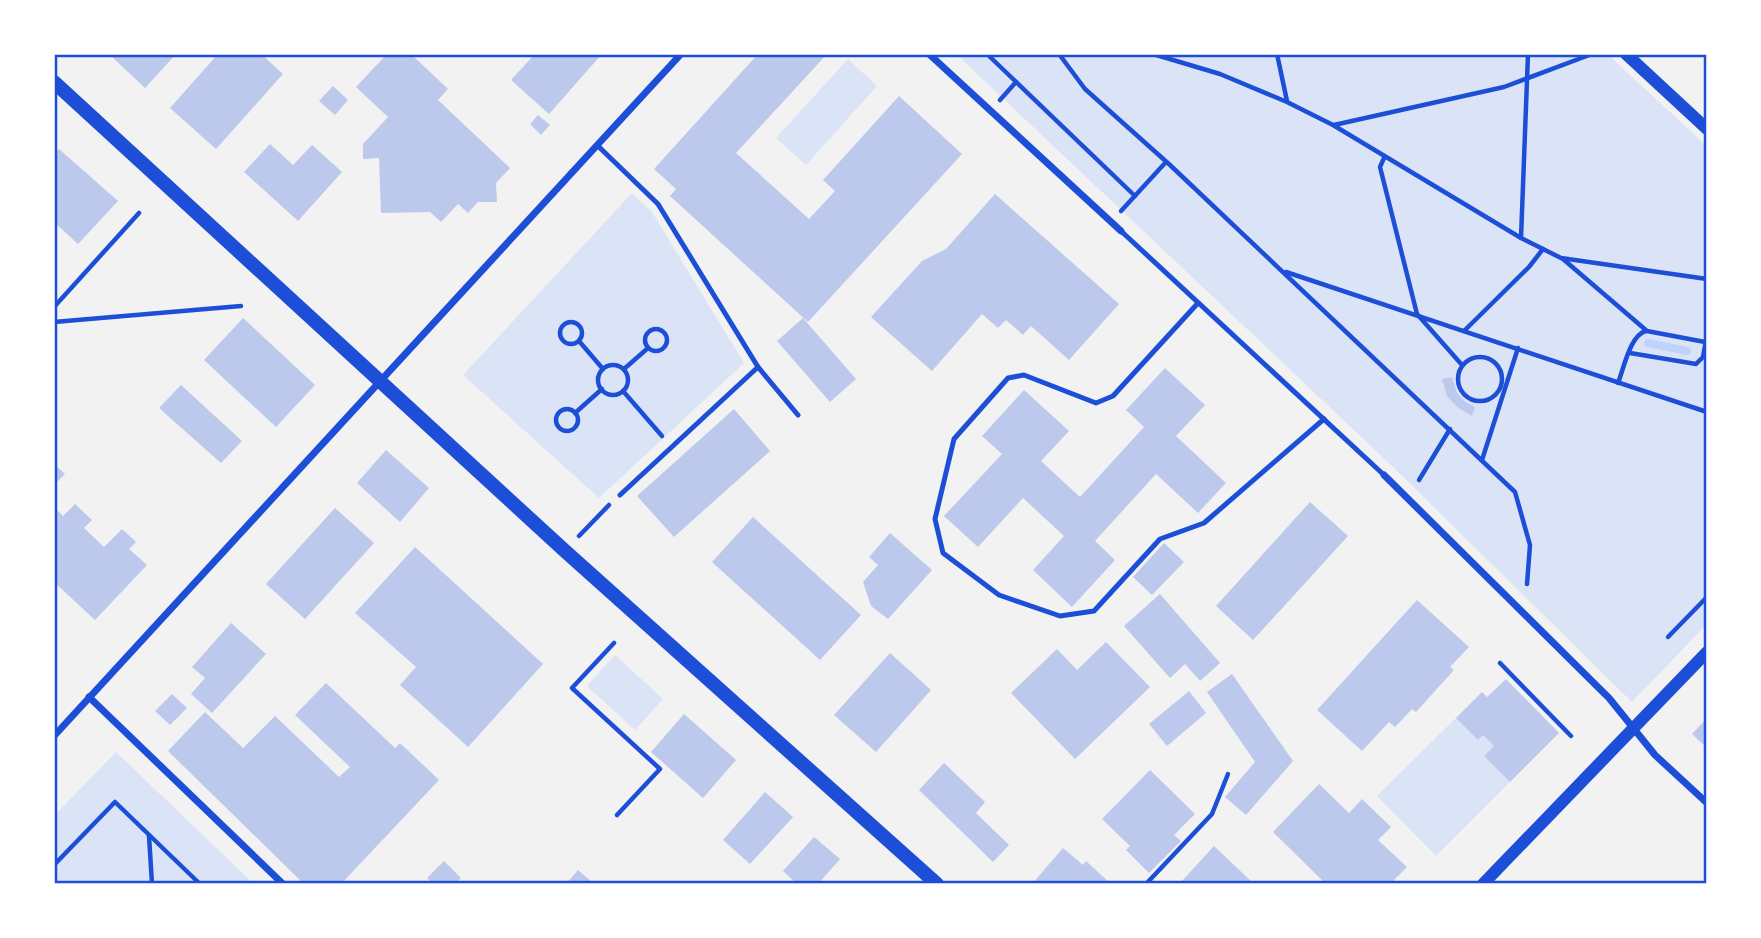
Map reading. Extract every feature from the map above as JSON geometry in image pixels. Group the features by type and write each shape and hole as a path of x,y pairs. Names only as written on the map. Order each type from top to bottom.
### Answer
{"main road":[{"path":"54,82 565,551 937,884"}],"street":[{"path":"54,736 681,54"},
{"path":"929,54 1121,231"},
{"path":"1626,54 1707,129"},
{"path":"1384,475 1609,698 1655,755 1707,803"},
{"path":"1483,884 1707,652"},
{"path":"89,697 283,884"}],"lane":[{"path":"597,145 658,204 758,367 798,415"},
{"path":"1121,231 1384,475"},
{"path":"1198,303 1114,396 1097,404 1024,376 1007,377 954,439 934,519 943,553 999,595 1060,616 1094,611 1160,539 1204,523 1324,419"},
{"path":"620,495 758,367"}],"path":[{"path":"987,54 1135,196 1166,162"},
{"path":"1059,54 1085,89 1166,162 1515,492 1530,545 1527,584"},
{"path":"1153,54 1220,74 1333,125 1521,239 1561,258 1647,331 1706,342"},
{"path":"1277,54 1287,102"},
{"path":"1521,239 1528,54"},
{"path":"1333,125 1504,87 1592,54"},
{"path":"1384,158 1380,167 1417,314 1462,365"},
{"path":"54,307 139,213"},
{"path":"1464,331 1529,267 1543,249"},
{"path":"1561,258 1707,279"},
{"path":"1281,271 1707,412"},
{"path":"54,322 241,306"},
{"path":"572,322 579,325 582,331 579,341 572,344 565,342 560,332 563,326 572,322"},
{"path":"658,330 664,333 667,340 664,347 658,351 648,348 645,338 649,332 658,330"},
{"path":"1618,383 1638,335 1647,331"},
{"path":"1630,353 1696,364 1702,360 1707,335"},
{"path":"579,341 603,369"},
{"path":"624,369 648,348"},
{"path":"1482,460 1518,348"},
{"path":"1474,357 1488,358 1502,373 1503,388 1491,398 1475,401 1469,398 1457,379 1462,365 1474,357"},
{"path":"614,364 624,369 628,382 623,391 610,394 602,389 598,381 603,369 614,364"},
{"path":"575,413 602,389"},
{"path":"623,391 672,447"},
{"path":"566,410 575,413 578,420 576,427 566,431 559,428 556,418 560,412 566,410"},
{"path":"1419,480 1450,429"},
{"path":"594,520 608,506"},
{"path":"1668,637 1707,597"},
{"path":"614,643 572,688 660,769 617,815"},
{"path":"1500,663 1571,736"},
{"path":"1146,884 1212,814 1228,774"},
{"path":"54,866 115,802 200,884"},
{"path":"149,835 152,884"}],"shaded area":[{"path":"956,54 1607,54 1707,146 1707,624 1632,702 1392,466"},
{"path":"848,59 877,86 806,165 776,138"},
{"path":"632,193 652,212 744,363 599,498 463,375"},
{"path":"615,655 663,699 635,730 587,686"},
{"path":"1456,718 1483,735 1494,746 1484,756 1510,782 1436,856 1377,796"},
{"path":"116,752 254,884 54,884 54,816"}],"building":[{"path":"109,54 176,54 145,88"},
{"path":"218,54 261,54 283,74 216,149 170,108"},
{"path":"387,54 411,54 448,89 438,100 510,168 496,183 497,202 478,202 468,213 458,204 441,222 430,212 381,213 379,158 363,159 363,144 388,117 356,87"},
{"path":"535,54 602,54 549,114 511,80"},
{"path":"758,54 827,54 736,153 809,219 835,191 823,180 899,96 962,154 808,322 670,196 676,189 654,169"},
{"path":"333,86 348,100 335,115 319,101"},
{"path":"538,115 550,125 541,135 530,124"},
{"path":"270,144 293,165 312,145 342,172 298,221 244,172"},
{"path":"59,149 118,201 78,244 54,222 54,154"},
{"path":"995,194 1119,304 1069,360 1031,326 1023,335 1006,320 998,328 982,314 932,371 871,317 922,261 946,249"},
{"path":"243,318 315,385 276,427 204,360"},
{"path":"803,318 856,379 830,402 777,341"},
{"path":"1165,368 1205,405 1176,436 1226,483 1198,513 1156,474 1095,541 1115,560 1072,607 1033,570 1064,536 1023,498 978,547 944,516 1002,454 982,436 1024,390 1069,431 1041,461 1080,497 1144,427 1126,410"},
{"path":"1452,377 1457,393 1465,402 1475,407 1472,416 1457,407 1447,396 1442,379"},
{"path":"181,385 242,441 221,463 159,408"},
{"path":"734,409 770,451 674,537 637,496"},
{"path":"386,450 429,488 400,522 357,483"},
{"path":"54,464 65,474 54,485"},
{"path":"1310,502 1348,536 1253,640 1216,606"},
{"path":"75,504 92,520 84,528 104,547 122,529 136,542 129,549 147,565 95,620 54,582 54,507 63,516"},
{"path":"335,508 374,543 305,619 266,584"},
{"path":"753,517 861,615 820,660 712,562"},
{"path":"890,533 932,570 888,619 871,606 863,582 878,565 869,557"},
{"path":"1164,543 1184,562 1152,595 1133,577"},
{"path":"415,547 543,664 468,747 400,685 416,667 355,613"},
{"path":"1160,594 1220,663 1200,681 1185,664 1170,678 1124,626"},
{"path":"1417,600 1469,647 1450,667 1454,670 1416,712 1412,709 1395,727 1389,722 1362,751 1317,710"},
{"path":"231,623 266,654 212,713 191,694 205,678 192,667"},
{"path":"1106,642 1150,687 1075,759 1011,693 1057,649 1077,670"},
{"path":"890,653 931,690 876,752 834,715"},
{"path":"1232,674 1293,761 1246,815 1225,797 1255,762 1207,692"},
{"path":"1506,679 1559,733 1510,782 1484,756 1494,746 1483,735 1478,740 1456,718 1482,692 1487,697"},
{"path":"326,683 395,748 400,743 439,780 341,884 304,884 168,751 205,712 243,748 275,716 339,777 350,767 295,715"},
{"path":"1189,691 1206,713 1167,746 1149,724"},
{"path":"172,694 187,708 170,725 155,711"},
{"path":"684,714 736,760 703,798 651,752"},
{"path":"1707,718 1707,748 1692,734"},
{"path":"944,763 985,802 976,813 1009,845 993,862 919,790"},
{"path":"1150,770 1195,814 1174,835 1181,841 1149,873 1126,850 1130,846 1102,819"},
{"path":"1319,784 1349,813 1362,799 1391,827 1378,840 1407,867 1390,884 1326,884 1273,832"},
{"path":"765,792 793,817 750,864 723,840"},
{"path":"814,837 840,859 818,884 797,884 783,871"},
{"path":"1214,846 1254,884 1184,884 1182,881"},
{"path":"1063,848 1083,865 1086,861 1111,884 1032,884"},
{"path":"444,861 461,878 455,884 433,884 427,878"},
{"path":"578,870 594,884 566,884"}],"waterway":[{"path":"1648,343 1687,351"}]}
